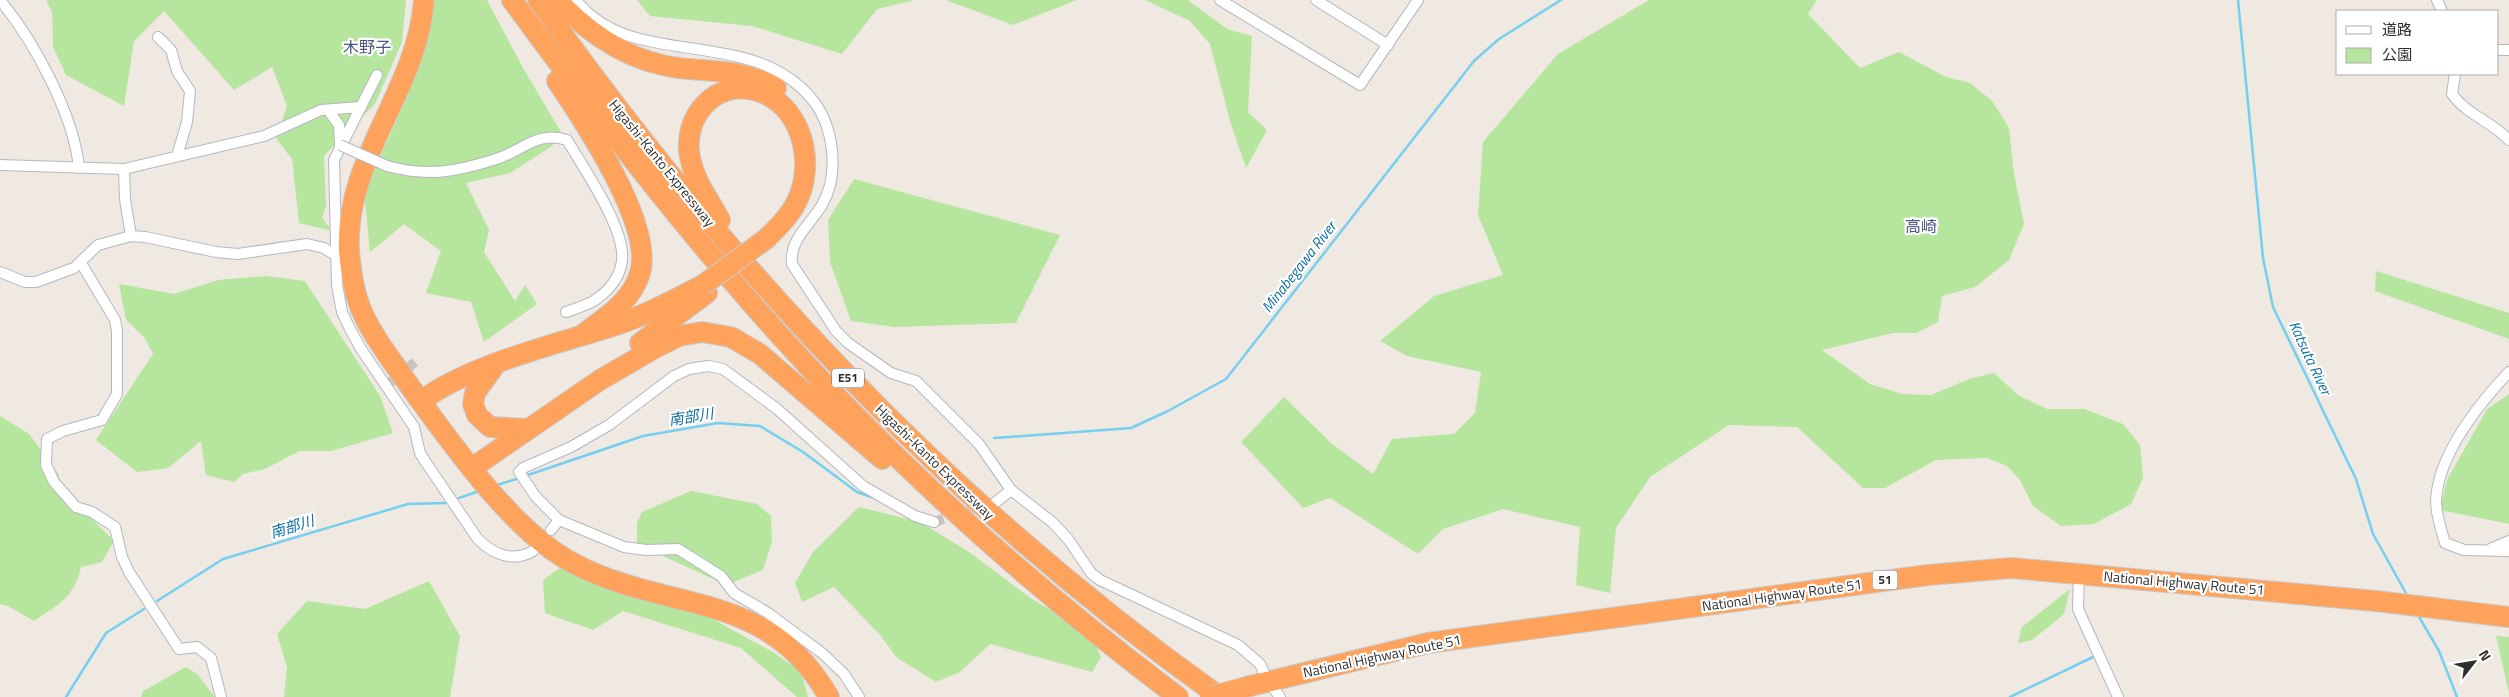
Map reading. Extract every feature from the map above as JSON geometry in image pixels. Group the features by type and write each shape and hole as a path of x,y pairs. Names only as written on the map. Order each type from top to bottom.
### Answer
{"highway":[{"path":"424,0 417,45 354,191 349,229 351,273 356,296 375,338 472,468 516,519 552,551 602,577 732,614 764,629 797,654 811,670 828,697"},
{"path":"503,0 594,140 625,198 640,235 643,262 634,289 621,304 582,335"},
{"name":"Higashi-Kanto Expressway","path":"512,0 639,169 735,285 832,391 892,452 978,533 1043,590 1178,697"},
{"name":"Higashi-Kanto Expressway","path":"538,0 655,155 795,321 905,436 990,515 1085,596 1220,697"},
{"path":"557,0 581,26 618,49 643,60 677,68 743,73 776,88 798,110 812,138 813,181 809,196 796,221 705,289 655,333 621,356 600,380"},
{"path":"768,243 786,217 801,190 805,170 802,139 786,111 770,97 749,90 724,92 706,102 692,122 688,140 691,163 702,188 731,238 795,321"},
{"path":"421,401 439,387 496,364 644,314 705,289"},
{"path":"472,468 600,380 680,336 702,332 731,337 760,354 932,503 978,533"},
{"path":"496,364 475,393 474,404 477,415 490,427 528,429"},
{"name":"National Highway Route 51","path":"1210,697 1428,643 1918,576 2011,568 2376,601 2509,617"}],"street":[{"path":"0,0 32,42 43,65 74,138 79,168"},
{"path":"576,0 607,28 643,40 741,56 759,62 791,79 804,90 818,106 826,124 832,166 823,203 795,242 791,252 792,264 836,331 848,343 891,374 916,381 979,444 1011,490 1052,522 1068,539 1091,573 1100,580 1238,645 1260,664 1259,684 1280,697"},
{"path":"1220,0 1360,84 1388,45 1413,2"},
{"path":"1316,0 1388,45"},
{"path":"158,37 171,50 177,71 190,91 187,122 178,156"},
{"path":"377,75 334,160 335,255 339,298 349,327 361,349 414,427 420,453 484,546 494,552 512,557 526,555 533,550"},
{"path":"2455,75 2452,94 2458,102 2502,132 2509,140"},
{"path":"0,165 124,169 264,136 313,112 361,107"},
{"path":"328,110 339,124 340,146"},
{"path":"340,146 388,166 411,173 447,172 498,158 549,136 567,140 618,232 622,259 616,280 606,291 596,300 566,312"},
{"path":"124,169 125,199 131,236"},
{"path":"0,272 25,282 36,282 54,277 81,263 90,250 98,245 131,236 145,237 216,252 238,254 306,244 324,248 335,255"},
{"path":"81,263 115,320 117,331 117,394 102,420 63,432 47,440 46,466 54,482 76,507 92,512 115,527 122,557 129,572 179,649 197,647 211,658 221,697"},
{"path":"859,697 844,674 822,653 768,612 734,593 721,576 686,552 678,549 646,550 624,547 559,520 536,497 520,476 520,472 523,468 571,447 609,425 674,376 689,369 709,366 723,369 776,408 863,486 915,516 934,522"},
{"path":"2509,372 2463,430 2442,470 2436,502 2444,542 2464,550 2509,551"},
{"path":"996,502 1011,490"},
{"path":"551,530 559,520"},
{"path":"2486,550 2509,541"},
{"path":"2079,574 2078,609 2118,697"}],"green space":[{"path":"46,0 406,0 402,42 375,104 324,156 326,206 322,218 332,231 299,223 292,159 276,138 287,106 272,67 234,90 164,11 134,41 124,106 66,75 53,47 52,12"},
{"path":"433,0 487,0 523,68 561,132 552,146 510,173 466,183 489,230 484,252 515,301 525,285 537,304 484,342 471,302 426,293 441,251 404,224 370,252 364,192 409,93"},
{"path":"637,0 915,0 877,9 842,54 752,26 650,16"},
{"path":"946,0 1077,0 1013,25"},
{"path":"1145,0 1188,0 1227,29 1252,36 1248,112 1267,130 1246,168 1230,121 1210,44 1190,21"},
{"path":"1649,0 1817,0 1808,14 1860,68 1899,52 1946,77 1970,83 1992,101 2009,128 2014,174 2024,224 2009,260 1975,287 1942,296 1938,322 1916,333 1893,333 1822,350 1870,384 1902,394 1931,395 1969,379 1994,373 2018,395 2047,409 2084,409 2123,424 2140,445 2143,478 2131,504 2094,524 2061,526 2033,506 2020,480 2007,466 1987,458 1936,460 1885,488 1863,488 1797,427 1729,425 1650,477 1616,528 1610,593 1576,585 1580,527 1503,509 1443,529 1418,554 1330,498 1303,508 1241,442 1284,397 1332,444 1373,474 1392,439 1454,434 1475,413 1481,372 1407,356 1380,341 1434,296 1503,275 1478,215 1483,142 1558,54"},
{"path":"854,179 1060,235 1016,323 895,327 851,321 830,262 828,220"},
{"path":"2376,271 2509,313 2509,339 2375,291"},
{"path":"266,276 305,281 380,396 393,433 331,451 299,451 265,469 243,474 234,482 206,475 201,441 168,468 137,472 96,440 153,354 144,337 126,320 119,284 174,294 218,280"},
{"path":"2509,394 2509,524 2440,510 2447,480 2487,409"},
{"path":"0,416 29,434 58,473 65,499 88,515 114,541 102,562 81,567 78,578 70,593 58,605 34,621 8,606 0,604"},
{"path":"691,491 757,504 771,516 772,542 763,570 726,585 637,544 637,523 642,512"},
{"path":"859,507 920,522 969,552 1029,597 1072,623 1094,641 1101,657 1092,672 990,644 960,672 936,682 896,657 881,636 834,587 802,602 795,583 813,552"},
{"path":"564,565 698,611 776,654 801,672 808,697 797,697 741,648 623,611 593,630 545,613 543,580"},
{"path":"429,581 460,636 450,697 284,697 287,667 277,634 307,601 365,609"},
{"path":"2070,589 2064,614 2032,640 2018,643 2022,627"},
{"path":"2496,636 2509,637 2509,693"},
{"path":"186,667 197,674 215,697 141,697 143,691"}],"waterway":[{"name":"Minabegawa River","path":"994,438 1131,428 1168,411 1226,379 1474,61 1499,39 1561,0"},
{"name":"Katsuta River","path":"2238,0 2263,258 2273,307 2356,479 2373,534 2408,597"},
{"name":"南部川","path":"525,476 643,436 718,423 760,426 803,452 857,492 874,498"},
{"name":"南部川","path":"497,485 520,478"},
{"name":"南部川","path":"459,498 479,491"},
{"name":"南部川","path":"157,601 223,559 408,504 445,503"},
{"name":"南部川","path":"66,697 106,633 144,609"},
{"name":"Katsuta River","path":"2418,615 2439,651 2457,697"},
{"path":"2010,697 2093,657"}],"tunnel":[{"path":"386,386 415,362"},
{"path":"934,522 985,506"}],"district":[{"name":"木野子","path":"367,47"},
{"name":"高崎","path":"1921,226"}]}
